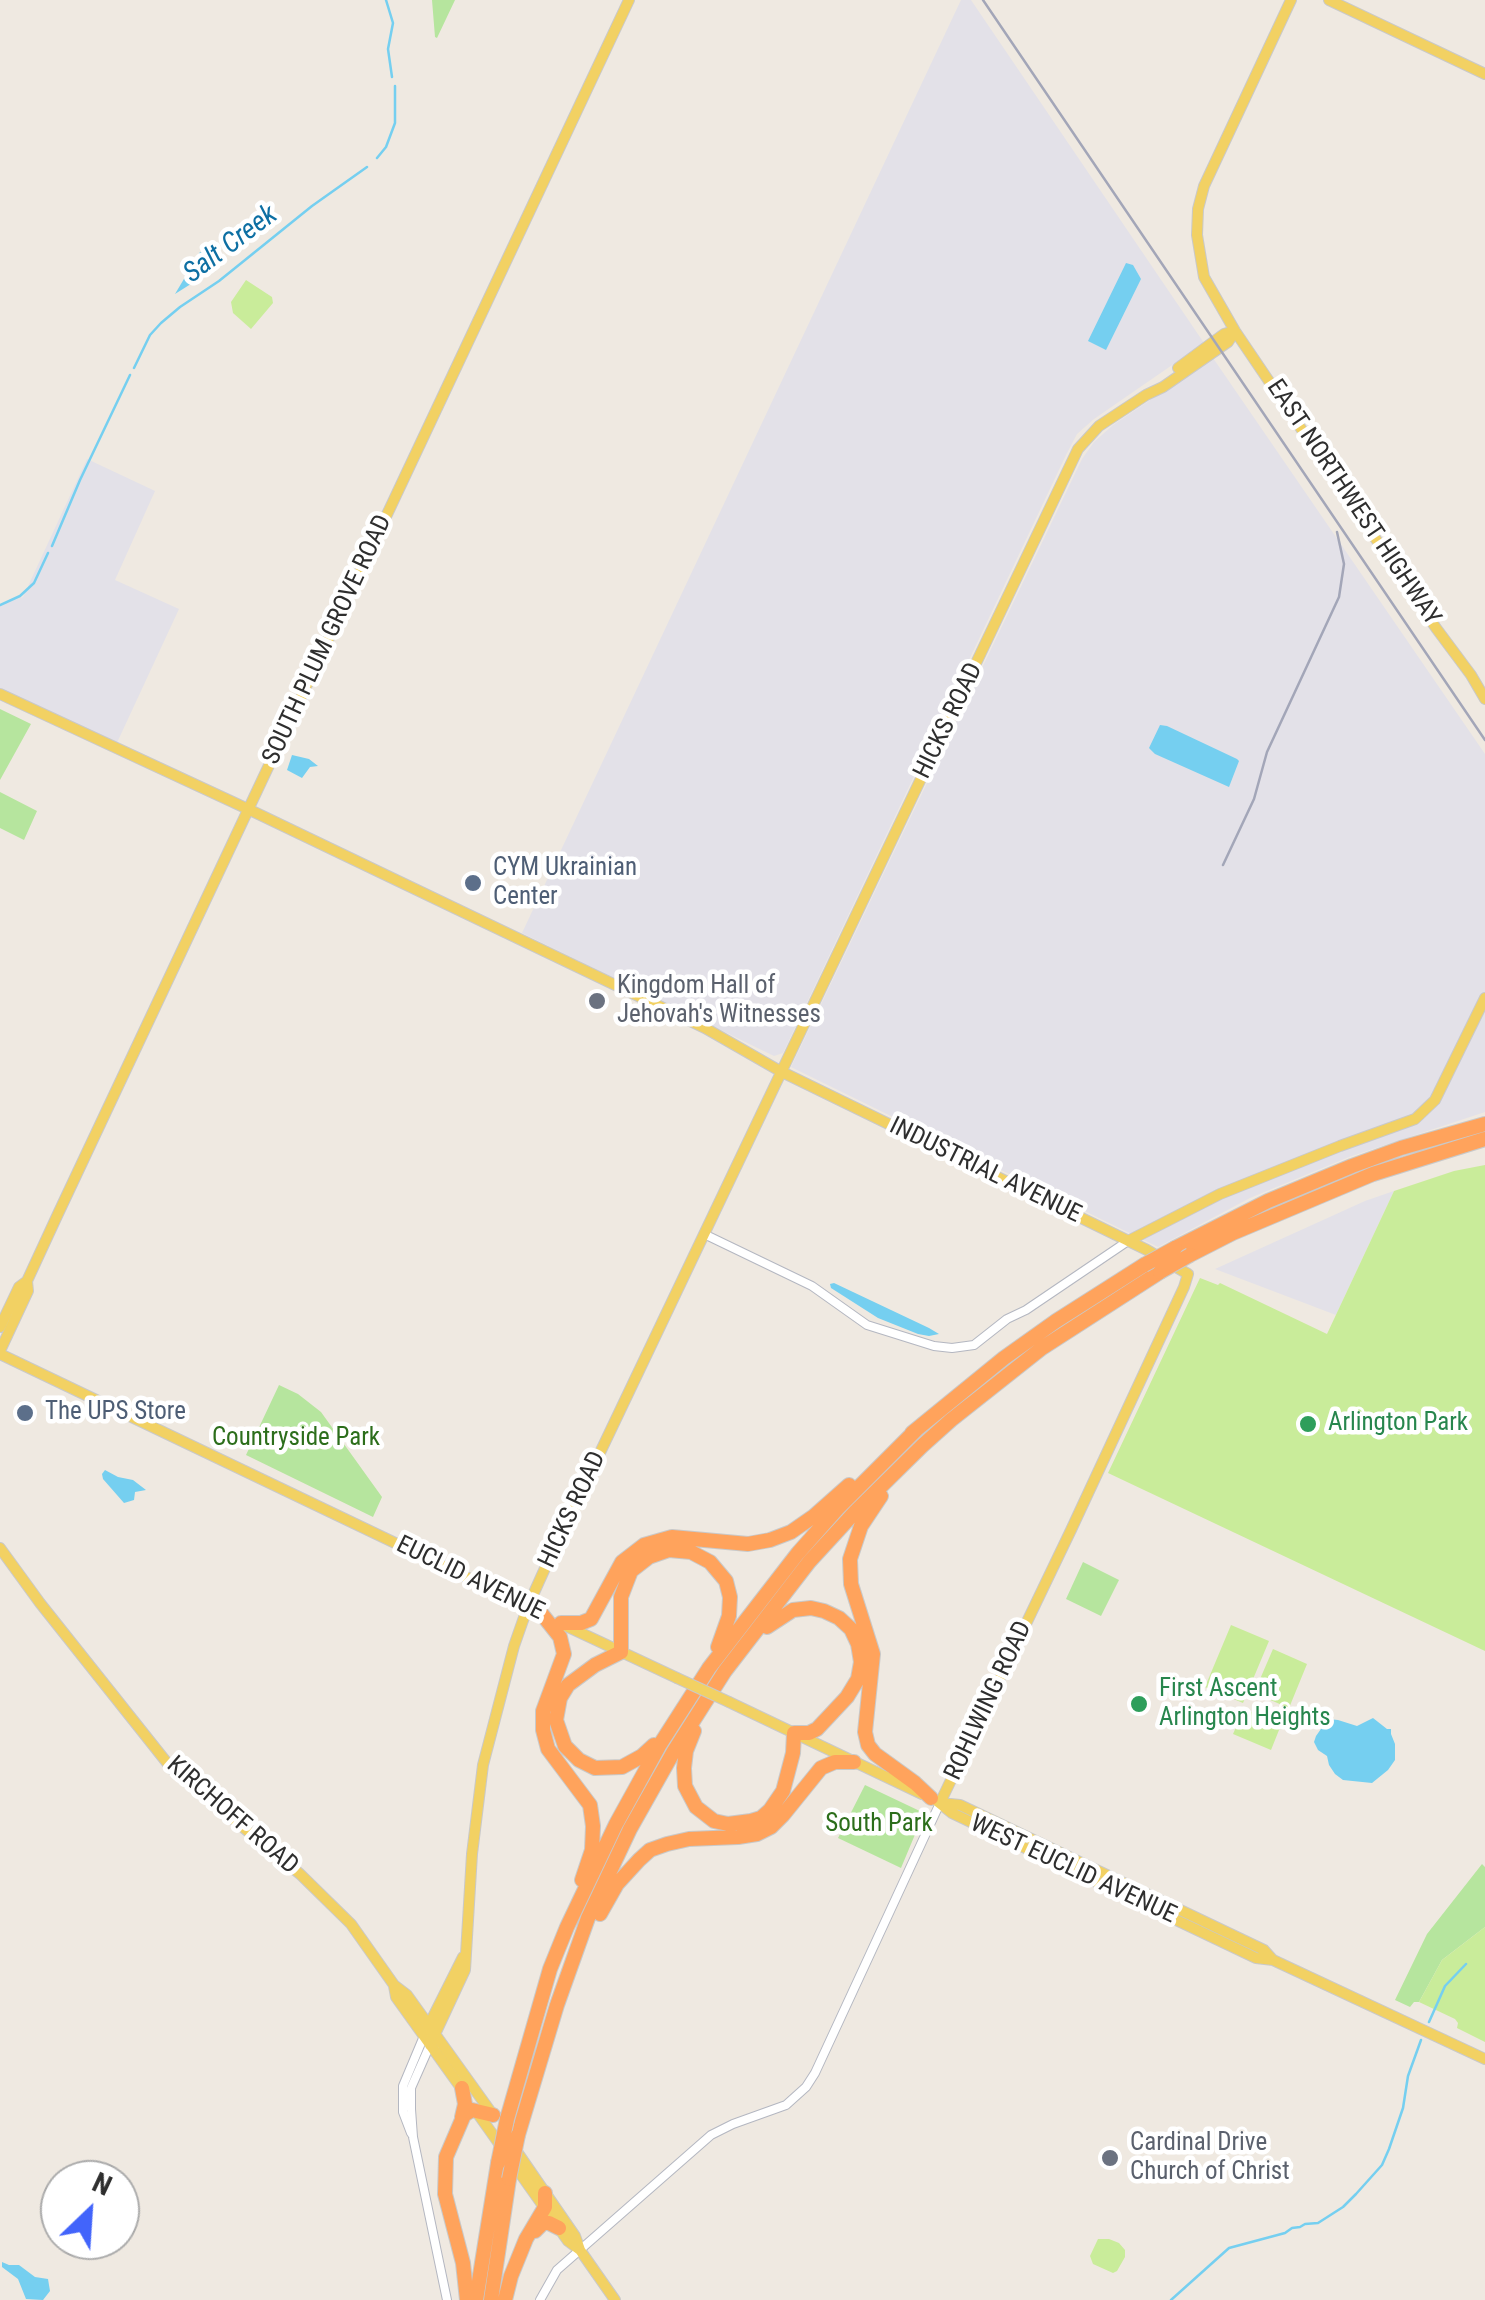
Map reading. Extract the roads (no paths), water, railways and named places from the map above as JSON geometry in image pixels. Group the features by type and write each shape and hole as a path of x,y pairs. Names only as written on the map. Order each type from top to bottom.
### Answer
{"highway":[{"path":"561,1623 591,1619 622,1562 644,1545 672,1537 748,1544 791,1532 892,1446 1030,1339 1175,1248 1352,1166 1485,1124"},
{"path":"491,2300 518,2135 556,2005 588,1918 630,1829 714,1688 830,1538 951,1420 1064,1332 1160,1272 1233,1232 1373,1174 1485,1138"},
{"path":"936,1800 868,1745 864,1727 874,1654 852,1590 850,1566 857,1536 874,1504 951,1420"},
{"path":"476,2300 498,2162 500,2117 550,1969 616,1824 709,1668 798,1552 917,1429"},
{"path":"677,1717 652,1747 622,1767 604,1769 588,1765 572,1754 556,1720 564,1690 582,1672 621,1652 621,1597 631,1571 642,1560 669,1550 686,1551 702,1556 726,1581 731,1605 728,1622 709,1668"},
{"path":"714,1688 689,1741 685,1786 692,1802 714,1821 738,1824 761,1818 784,1791 794,1734 817,1729 850,1694 861,1662 858,1644 840,1618 800,1608 784,1614 758,1636 725,1672"},
{"path":"534,1610 560,1637 564,1650 543,1711 548,1749 590,1805 594,1826 592,1850 567,1928"},
{"path":"556,2005 610,1896 624,1874 644,1855 674,1842 757,1834 784,1815 821,1768 835,1762 854,1762"},
{"path":"462,2088 469,2114 446,2157 445,2194 468,2300"},
{"path":"469,2114 500,2117"},
{"path":"504,2300 545,2200"},
{"path":"519,2257 539,2225 548,2223 559,2228"}],"main road":[{"name":"SOUTH PLUM GROVE ROAD","path":"0,1326 19,1287 27,1281 629,0"},
{"name":"EAST NORTHWEST HIGHWAY","path":"1291,0 1211,170 1198,209 1198,250 1204,277 1236,331 1485,699"},
{"path":"1329,0 1485,74"},
{"name":"HICKS ROAD","path":"466,1952 483,1765 502,1688 780,1071 1078,449 1099,426 1224,334 1236,331"},
{"name":"EAST NORTHWEST HIGHWAY","path":"1471,675 1485,687"},
{"name":"INDUSTRIAL AVENUE","path":"0,694 705,1028 780,1071 1188,1274"},
{"path":"1128,1241 1220,1194 1415,1119 1435,1100 1485,998"},
{"name":"ROHLWING ROAD","path":"936,1800 1072,1528 1188,1274"},
{"name":"SOUTH PLUM GROVE ROAD","path":"0,1352 28,1291 27,1281"},
{"name":"EUCLID AVENUE","path":"0,1352 936,1800"},
{"name":"KIRCHOFF ROAD","path":"0,1548 172,1769 326,1897 351,1924 394,1985 416,2008 462,2088"},
{"name":"WEST EUCLID AVENUE","path":"936,1800 960,1805 1264,1950 1273,1960 1485,2058"},
{"path":"429,2036 438,2007 466,1952"},
{"path":"429,2036 465,1970 466,1952"},
{"name":"KIRCHOFF ROAD","path":"394,1985 396,1997 500,2117 559,2228 580,2250"},
{"path":"416,2008 429,2013 438,2007"},
{"name":"KIRCHOFF ROAD","path":"469,2114 575,2236 580,2250 615,2300"}],"street":[{"path":"704,1234 812,1286 867,1325 952,1348 974,1345 1007,1319 1128,1241"},
{"name":"ROHLWING ROAD","path":"540,2300 557,2270 711,2135 786,2104 806,2087 936,1800"},
{"path":"413,2137 410,2097 429,2036"},
{"path":"429,2036 403,2086 403,2112 413,2137 447,2300"},
{"path":"419,2068 434,2060 450,2072"}],"water":[{"path":"200,252 216,260 175,294"},
{"path":"1126,263 1133,265 1141,279 1106,350 1088,341"},
{"path":"1160,725 1237,759 1229,787 1155,754 1149,748"},
{"path":"292,755 318,766 310,767 302,778 287,770"},
{"path":"834,1283 939,1334 918,1334 878,1318 831,1288"},
{"path":"105,1470 133,1480 146,1490 135,1492 134,1500 124,1503 103,1479"},
{"path":"1373,1718 1391,1729 1395,1760 1372,1783 1343,1780 1329,1765 1327,1756 1318,1750 1316,1736 1328,1719 1357,1726"},
{"path":"2,2262 19,2265 35,2277 48,2279 50,2291 43,2300 26,2299 18,2279 2,2267"}],"waterway":[{"name":"Salt Creek","path":"386,0 393,23 388,49 392,77"},
{"name":"Salt Creek","path":"377,158 395,123 395,86"},
{"name":"Salt Creek","path":"134,368 150,335 161,323 367,167"},
{"name":"Salt Creek","path":"52,546 130,375"},
{"name":"Salt Creek","path":"0,605 20,596 34,583 48,553"},
{"path":"1429,2022 1445,1986 1466,1964"},
{"path":"1171,2300 1229,2248 1318,2223 1356,2194 1382,2165 1389,2149 1421,2040"}],"railway":[{"path":"983,0 1485,740"},
{"path":"1223,865 1254,799 1267,752 1339,597 1344,564 1337,532"}],"place":[{"name":"CYM Ukrainian Center","path":"473,883"},
{"name":"Kingdom Hall of Jehovah's Witnesses","path":"597,1001"},
{"name":"The UPS Store","path":"25,1413"},
{"name":"Arlington Park","path":"1308,1424"},
{"name":"First Ascent Arlington Heights","path":"1139,1704"},
{"name":"Cardinal Drive Church of Christ","path":"1110,2158"}],"park label":[{"name":"Countryside Park","path":"296,1439"},
{"name":"South Park","path":"879,1825"}]}
